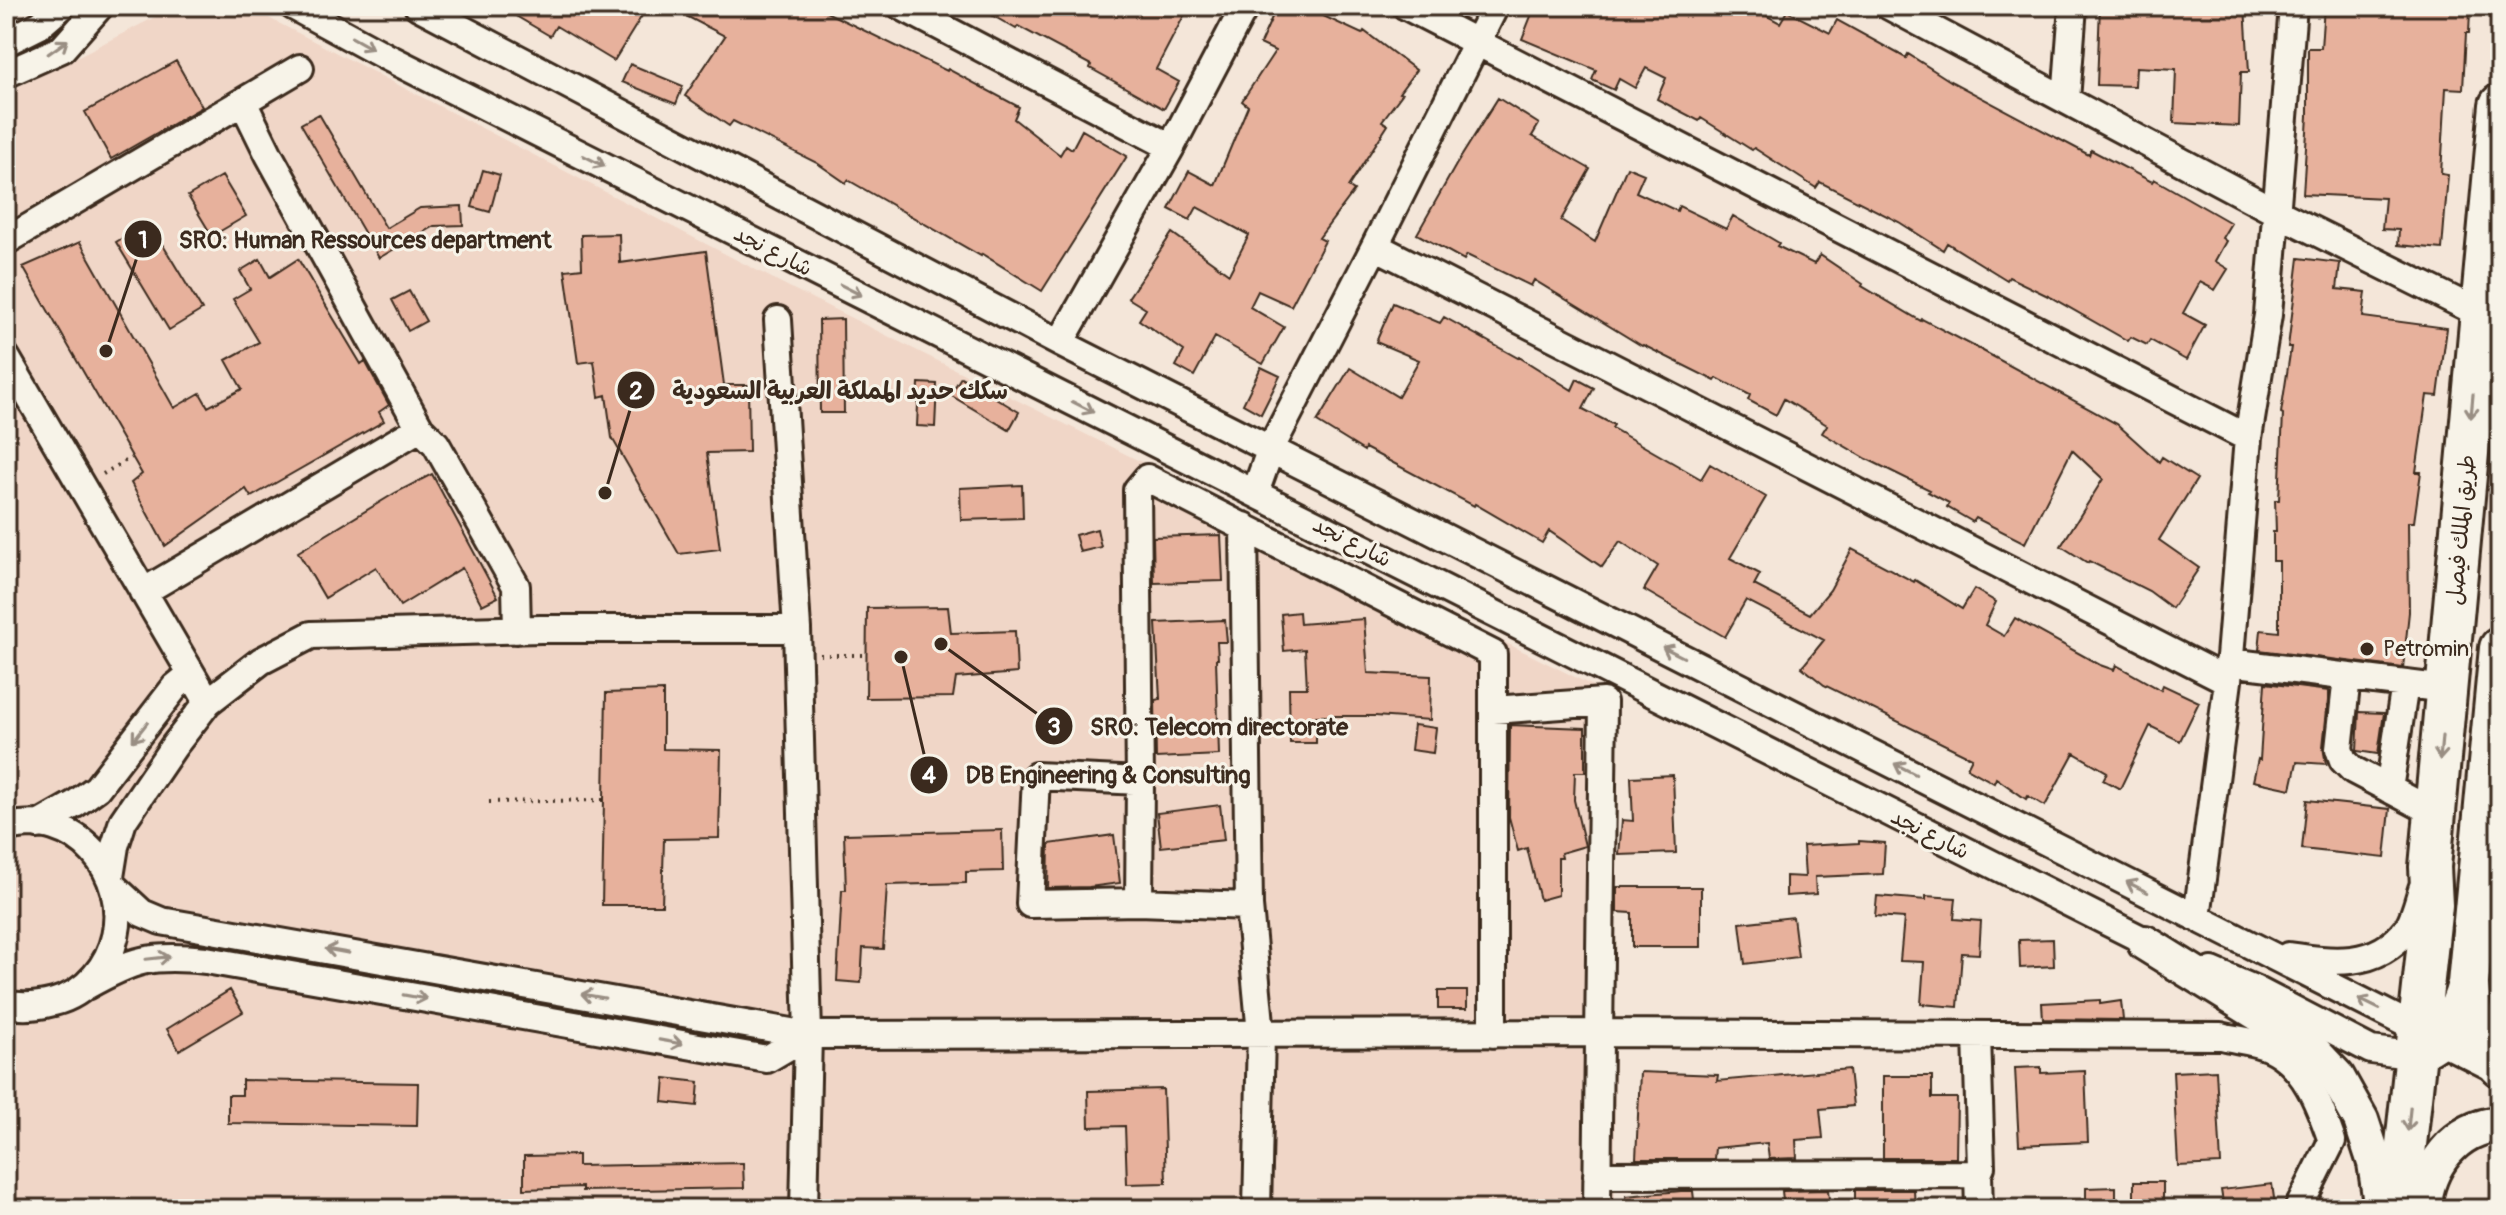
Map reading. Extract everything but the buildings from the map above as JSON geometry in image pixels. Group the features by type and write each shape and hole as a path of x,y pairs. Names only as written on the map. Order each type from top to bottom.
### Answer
{"highway":[{"name":"طريق الملك فيصل","path":"2399,1209 2425,1039 2432,905 2430,867 2500,105"},
{"name":"طريق الملك فيصل","path":"2425,1039 2450,1026 2480,957 2490,873 2500,648"},
{"path":"2480,957 2469,1011 2474,1026 2500,1068"}],"main road":[{"path":"2145,943 2303,1041 2337,1077 2361,1120 2375,1163 2382,1209"},
{"path":"2423,1209 2425,1188 2435,1164 2467,1133 2487,1125 2500,1124"}],"street":[{"path":"6,42 40,25 62,6"},
{"path":"6,74 62,49 100,6"},
{"name":"شارع نجد","path":"293,6 399,63 2145,943 2254,989 2371,1050 2402,1054 2425,1039"},
{"path":"418,6 1060,343 2197,917 2425,1039 2500,1068"},
{"path":"901,6 1171,147"},
{"path":"1060,343 1171,147 1245,6"},
{"path":"1406,6 2248,438"},
{"path":"1255,493 1271,448 1495,6"},
{"path":"1889,6 2276,212 2481,314"},
{"path":"2066,100 2073,6"},
{"path":"2197,917 2228,672 2248,438 2268,315 2293,6"},
{"path":"6,241 300,68"},
{"path":"243,102 269,155 420,428 436,444 516,586 517,630"},
{"path":"1375,246 2228,672 2347,677 2446,689"},
{"path":"778,320 797,642 808,1035 804,1209"},
{"path":"6,357 208,702"},
{"path":"143,592 420,428"},
{"path":"1139,902 1137,490 1147,478 1493,654 1493,1034"},
{"path":"1244,526 1249,906 1261,1034 1257,1209"},
{"path":"797,642 517,630 311,635 261,661 208,702 123,821 115,846 112,883 142,913 161,921 808,1035 1599,1033 2221,1036 2270,1048 2297,1068 2320,1106 2332,1141 2298,1209"},
{"path":"23,825 75,804 97,788 175,687 191,674"},
{"path":"2347,677 2339,749 2343,760 2353,770 2435,813"},
{"path":"2389,789 2405,684"},
{"path":"1493,710 1603,702 1597,1209"},
{"path":"1140,781 1036,776 1030,904 1139,902 1249,906"},
{"path":"6,804 23,825 54,827 81,841 102,862 112,883 119,915 116,941 104,966 86,986"},
{"path":"2267,954 2337,963 2375,954 2408,929 2430,867"},
{"path":"8,1005 51,1003 64,999 122,965 173,956 767,1059 808,1035"},
{"path":"1977,1035 1981,1167 1978,1174 1979,1209"},
{"path":"1597,1175 1978,1174"}],"path":[{"path":"81,486 132,457"},
{"path":"797,642 866,655"},
{"path":"489,802 604,800"}],"shaded area":[{"path":"195,6 230,6 265,16 793,289 1615,697 1615,1209 6,1209 6,93 165,12"}],"place":[{"name":"SRO: Human Ressources department","path":"106,351"},
{"name":"سكك حديد المملكة العربية السعودية","path":"605,493"},
{"name":"SRO: Telecom directorate","path":"941,644"},
{"name":"Petromin","path":"2367,649"},
{"name":"DB Engineering & Consulting","path":"901,657"}]}
